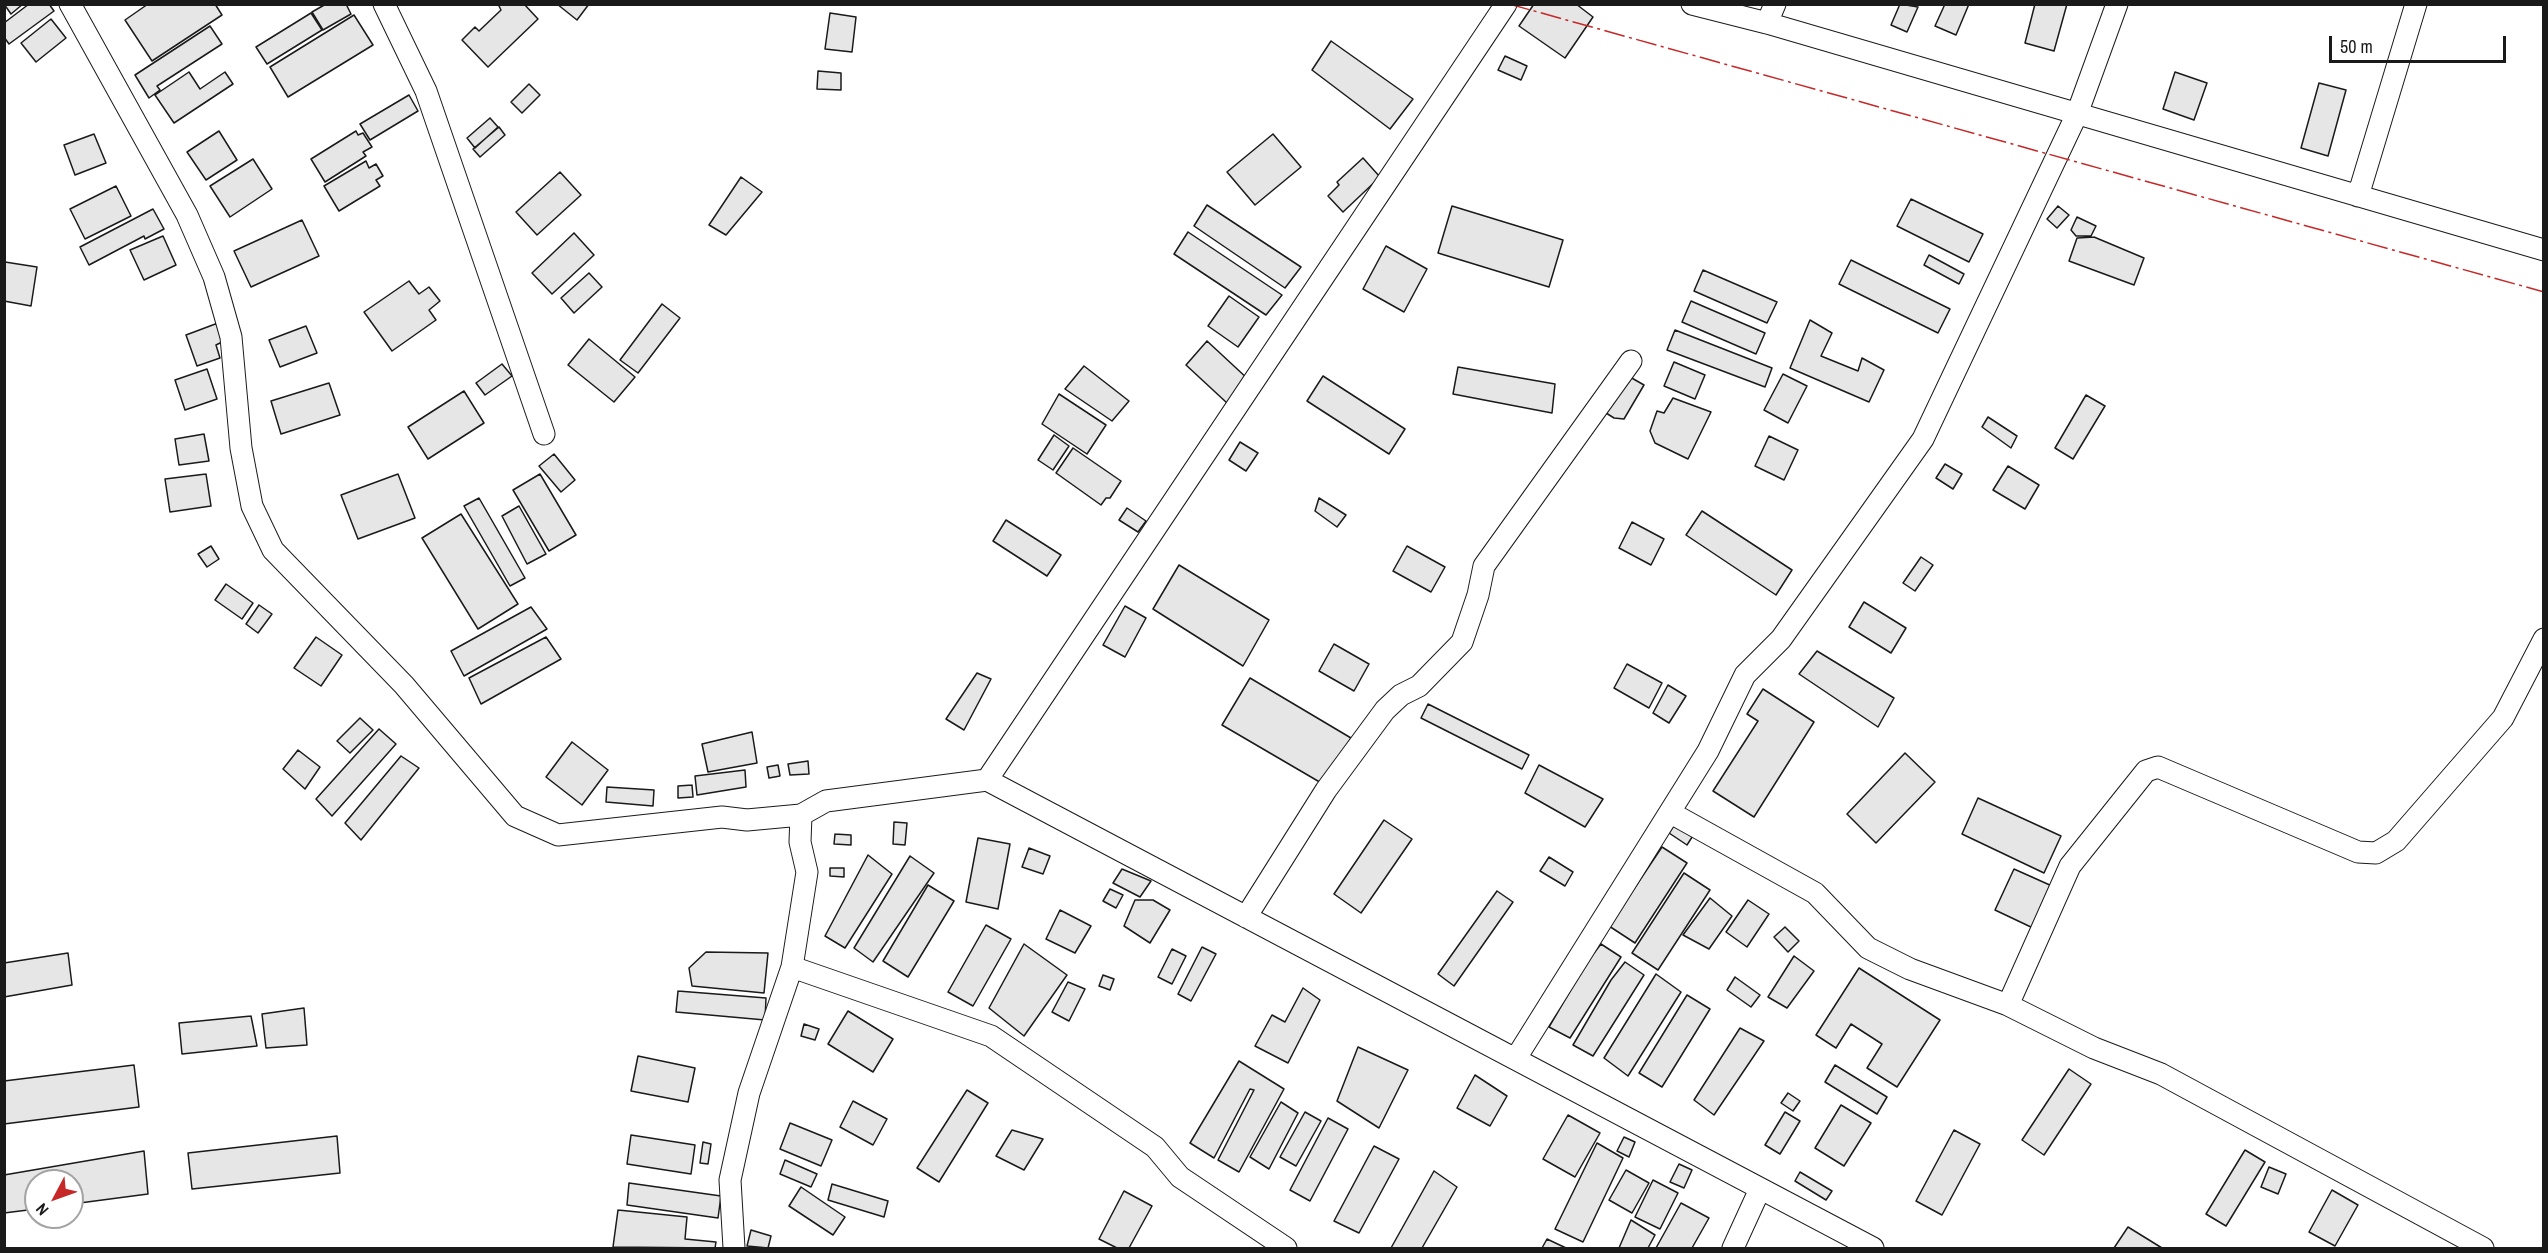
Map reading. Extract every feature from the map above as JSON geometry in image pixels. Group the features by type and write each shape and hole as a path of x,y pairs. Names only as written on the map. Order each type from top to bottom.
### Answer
{"street":[{"path":"70,4 187,215 214,278 231,337 241,448 252,506 273,550 404,685 515,816 558,835 722,817 747,820 801,815 826,801 987,780 1873,1248"},
{"path":"384,4 426,91 544,434"},
{"path":"987,780 1506,4"},
{"path":"1692,4 1771,14 2077,114 2544,250"},
{"path":"1516,1059 1708,751 1745,675 1781,639 1923,439 2077,114 2117,4"},
{"path":"2358,196 2416,4"},
{"path":"1246,917 1326,790 1384,710 1401,694 1419,686 1462,642 1478,595 1484,566 1631,361"},
{"path":"2008,1005 2070,866 2146,771 2158,767 2358,852 2376,853 2396,841 2504,718 2544,639"},
{"path":"1671,813 1815,893 1868,948 1910,969 2008,1005 2094,1048 2161,1074 2483,1248"},
{"path":"734,1248 730,1180 749,1093 792,967 807,872 800,842 801,815"},
{"path":"792,967 991,1036 1155,1147 1179,1177 1286,1248"},
{"path":"1733,1248 1761,1189"}],"building":[{"path":"4,4 23,4 11,14"},
{"path":"29,4 49,4 54,11 9,44 4,37 4,23"},
{"path":"148,4 215,4 222,15 152,61 125,20"},
{"path":"326,4 346,4 351,14 323,30 312,12"},
{"path":"498,4 524,4 538,19 488,67 462,40 475,27 479,31 501,10"},
{"path":"557,4 589,4 577,20"},
{"path":"1534,4 1576,4 1593,17 1565,58 1519,26"},
{"path":"1900,4 1918,7 1907,32 1891,25"},
{"path":"1945,4 1969,4 1956,35 1935,26"},
{"path":"2035,4 2067,4 2054,51 2025,43"},
{"path":"311,13 322,30 267,64 256,47"},
{"path":"830,13 856,17 852,52 825,49"},
{"path":"354,15 373,45 288,97 270,67"},
{"path":"51,19 66,38 36,62 21,43"},
{"path":"210,26 222,44 157,86 160,90 149,98 135,75"},
{"path":"1331,41 1413,99 1390,129 1312,70"},
{"path":"1505,56 1527,66 1521,80 1498,70"},
{"path":"818,71 841,73 841,90 817,89"},
{"path":"189,72 200,89 225,72 233,84 174,123 155,95"},
{"path":"2175,72 2207,83 2194,120 2163,109"},
{"path":"2319,83 2346,90 2328,156 2301,148"},
{"path":"529,84 540,95 522,113 511,102"},
{"path":"409,95 418,111 370,140 360,124"},
{"path":"490,118 498,127 475,148 467,138"},
{"path":"499,127 505,135 480,157 473,149"},
{"path":"219,131 237,160 206,180 187,152"},
{"path":"356,131 358,135 363,133 372,147 363,152 366,156 325,182 311,159"},
{"path":"94,134 106,163 75,175 64,145"},
{"path":"1273,134 1301,167 1255,205 1227,172"},
{"path":"1363,158 1380,177 1343,212 1328,196 1339,185 1337,182"},
{"path":"253,159 272,189 230,217 210,186"},
{"path":"366,161 369,168 376,164 383,176 376,180 380,186 339,211 324,186"},
{"path":"560,172 581,195 537,235 516,212"},
{"path":"741,177 762,192 726,235 709,225"},
{"path":"116,186 131,216 85,239 70,209"},
{"path":"1911,199 1983,234 1969,262 1897,226"},
{"path":"1207,205 1301,267 1285,288 1194,226"},
{"path":"1452,206 1563,240 1549,287 1438,253"},
{"path":"2058,206 2069,215 2057,228 2047,219"},
{"path":"153,209 164,229 145,239 144,236 89,265 80,247"},
{"path":"2077,217 2096,226 2091,236 2076,236 2071,230"},
{"path":"302,220 319,256 251,287 234,251"},
{"path":"1188,232 1282,295 1266,315 1174,254"},
{"path":"574,233 594,255 552,294 532,273"},
{"path":"163,236 176,265 144,280 130,250"},
{"path":"2094,237 2144,258 2134,285 2069,261 2077,238"},
{"path":"1386,246 1427,269 1404,312 1363,289"},
{"path":"1929,255 1964,274 1959,284 1924,265"},
{"path":"1851,260 1950,309 1938,333 1839,284"},
{"path":"5,262 37,267 31,306 4,301"},
{"path":"1703,270 1777,302 1767,323 1694,291"},
{"path":"589,273 602,287 574,313 561,298"},
{"path":"409,281 419,294 429,287 440,301 429,310 436,320 392,351 364,312"},
{"path":"1229,296 1259,317 1238,347 1208,326"},
{"path":"1691,301 1765,333 1756,354 1682,322"},
{"path":"662,304 680,318 638,373 620,360"},
{"path":"1810,320 1832,333 1821,356 1858,371 1862,358 1884,370 1869,402 1790,368"},
{"path":"218,323 224,341 216,345 220,358 197,366 186,335"},
{"path":"306,326 317,353 280,367 269,340"},
{"path":"1675,330 1772,368 1765,387 1667,350"},
{"path":"589,339 635,377 614,402 568,365"},
{"path":"1207,341 1249,380 1227,403 1186,365"},
{"path":"1674,362 1705,375 1695,399 1664,386"},
{"path":"502,364 512,376 485,395 476,383"},
{"path":"1084,366 1129,401 1112,421 1065,389"},
{"path":"1458,367 1555,384 1552,413 1453,394"},
{"path":"207,369 217,399 185,410 175,380"},
{"path":"1783,374 1807,386 1788,423 1764,410"},
{"path":"1323,376 1405,429 1389,454 1307,401"},
{"path":"1630,377 1644,385 1624,419 1614,418 1606,413"},
{"path":"329,383 340,415 281,434 271,401"},
{"path":"464,391 484,423 428,459 408,427"},
{"path":"1059,394 1106,425 1087,454 1042,424"},
{"path":"2086,395 2105,406 2073,459 2055,448"},
{"path":"1673,398 1711,412 1688,459 1655,443 1650,431 1657,411 1664,413"},
{"path":"1988,417 2017,436 2011,448 1982,427"},
{"path":"204,434 209,461 179,465 175,439"},
{"path":"1054,435 1069,446 1053,470 1038,460"},
{"path":"1769,436 1798,450 1784,480 1755,466"},
{"path":"1240,442 1258,453 1246,471 1229,460"},
{"path":"1073,448 1121,481 1110,498 1106,498 1101,505 1056,473"},
{"path":"554,454 575,480 561,492 539,466"},
{"path":"1945,464 1962,474 1953,489 1936,478"},
{"path":"2008,466 2039,485 2025,509 1993,490"},
{"path":"206,474 211,506 170,512 165,479"},
{"path":"398,474 415,518 358,539 341,495"},
{"path":"540,474 576,535 549,551 513,490"},
{"path":"479,498 525,578 510,586 464,506"},
{"path":"1319,498 1346,515 1337,527 1315,511"},
{"path":"519,506 546,554 527,564 502,516"},
{"path":"1127,508 1146,521 1138,532 1119,520"},
{"path":"1702,511 1792,570 1776,595 1686,535"},
{"path":"461,514 518,604 478,629 422,538"},
{"path":"1006,520 1061,555 1047,576 993,541"},
{"path":"1632,522 1664,539 1651,565 1619,548"},
{"path":"211,546 219,559 207,567 198,554"},
{"path":"1407,546 1445,567 1431,592 1393,571"},
{"path":"1921,557 1933,565 1915,591 1903,583"},
{"path":"1179,565 1269,620 1243,666 1153,609"},
{"path":"226,584 253,603 242,619 215,600"},
{"path":"1864,602 1906,628 1891,653 1849,627"},
{"path":"259,605 272,614 258,633 246,624"},
{"path":"1125,606 1146,618 1125,657 1103,645"},
{"path":"531,607 547,629 464,676 451,651"},
{"path":"316,637 342,655 321,686 294,668"},
{"path":"546,637 561,659 481,704 469,678"},
{"path":"1334,644 1369,664 1354,691 1319,671"},
{"path":"1817,651 1894,698 1878,727 1799,674"},
{"path":"1627,664 1662,683 1649,708 1614,688"},
{"path":"977,673 991,679 964,730 946,719"},
{"path":"1250,678 1351,738 1323,784 1222,725"},
{"path":"1668,685 1686,696 1669,723 1653,713"},
{"path":"1763,689 1814,722 1754,817 1713,791 1758,721 1747,714"},
{"path":"1428,704 1529,755 1522,769 1421,718"},
{"path":"360,718 373,730 350,753 337,741"},
{"path":"379,729 396,744 332,816 316,799"},
{"path":"752,732 757,763 708,772 702,744"},
{"path":"572,742 608,770 582,805 546,777"},
{"path":"298,750 320,767 305,789 283,769"},
{"path":"1905,753 1935,782 1876,843 1847,814"},
{"path":"401,756 419,768 361,840 345,823"},
{"path":"808,761 809,774 790,775 788,764"},
{"path":"778,765 780,776 769,778 767,767"},
{"path":"1539,765 1603,799 1585,827 1525,793"},
{"path":"745,770 746,787 697,795 695,776"},
{"path":"692,785 693,797 678,798 678,786"},
{"path":"607,787 654,790 653,806 606,802"},
{"path":"1978,798 2061,836 2044,873 1962,834"},
{"path":"1384,820 1412,839 1361,913 1334,894"},
{"path":"894,822 907,823 905,845 893,844"},
{"path":"1676,822 1694,834 1687,845 1669,833"},
{"path":"835,834 851,835 851,845 834,844"},
{"path":"978,838 1010,844 998,909 966,902"},
{"path":"1662,847 1687,863 1635,943 1609,926"},
{"path":"1029,848 1050,856 1043,874 1022,867"},
{"path":"868,855 892,874 845,948 825,936"},
{"path":"910,856 934,873 873,962 854,948"},
{"path":"1549,857 1573,872 1565,886 1540,871"},
{"path":"830,868 844,868 844,877 830,876"},
{"path":"1122,869 1151,881 1140,897 1113,883"},
{"path":"2014,869 2052,886 2033,928 1995,910"},
{"path":"1684,873 1710,890 1658,970 1632,953"},
{"path":"928,885 954,901 908,977 883,961"},
{"path":"1110,889 1123,895 1116,908 1103,901"},
{"path":"1497,891 1513,902 1454,986 1438,974"},
{"path":"1710,898 1732,916 1709,949 1683,935"},
{"path":"1135,900 1153,900 1170,910 1150,943 1124,926"},
{"path":"1748,900 1769,914 1747,947 1726,932"},
{"path":"1060,910 1091,926 1075,953 1046,939"},
{"path":"986,925 1011,939 973,1006 948,992"},
{"path":"1785,927 1799,941 1788,952 1774,937"},
{"path":"1024,944 1067,975 1024,1036 989,1008"},
{"path":"1601,944 1621,957 1570,1038 1549,1027 1587,962"},
{"path":"1202,947 1216,954 1191,1001 1178,994"},
{"path":"1172,949 1186,956 1172,984 1158,977"},
{"path":"706,952 768,953 764,993 692,986 689,968"},
{"path":"68,953 72,985 4,997 4,963"},
{"path":"1794,956 1814,971 1787,1008 1768,997"},
{"path":"1625,962 1644,975 1593,1056 1573,1045 1611,980"},
{"path":"1859,968 1940,1020 1897,1087 1867,1068 1882,1044 1851,1024 1836,1048 1816,1035"},
{"path":"1656,974 1681,992 1628,1076 1604,1058"},
{"path":"1103,975 1114,979 1110,990 1099,986"},
{"path":"1735,977 1760,995 1751,1007 1727,990"},
{"path":"1068,982 1085,989 1069,1021 1052,1012"},
{"path":"1303,988 1320,1000 1288,1063 1255,1046 1272,1015 1285,1022"},
{"path":"678,991 766,998 765,1020 676,1012"},
{"path":"1687,995 1710,1009 1662,1087 1639,1073"},
{"path":"304,1008 307,1045 266,1048 262,1014"},
{"path":"848,1011 893,1039 873,1072 828,1044"},
{"path":"251,1016 257,1046 182,1054 179,1023"},
{"path":"804,1024 819,1029 815,1040 801,1036"},
{"path":"1740,1028 1764,1041 1714,1115 1694,1100"},
{"path":"1358,1047 1408,1070 1379,1128 1337,1101"},
{"path":"638,1056 695,1068 688,1102 631,1091"},
{"path":"1239,1061 1284,1089 1239,1172 1218,1160 1254,1090 1250,1089 1214,1158 1190,1143"},
{"path":"134,1065 139,1107 4,1124 4,1081"},
{"path":"1835,1065 1887,1097 1877,1114 1825,1082"},
{"path":"2069,1069 2091,1084 2044,1155 2022,1140"},
{"path":"1475,1075 1507,1096 1490,1126 1457,1108"},
{"path":"967,1090 988,1103 939,1182 917,1168"},
{"path":"1788,1093 1800,1101 1793,1111 1781,1103"},
{"path":"853,1101 887,1119 873,1145 840,1127"},
{"path":"1281,1102 1298,1113 1269,1169 1250,1157"},
{"path":"1841,1105 1871,1123 1844,1166 1815,1148"},
{"path":"1305,1112 1321,1121 1296,1166 1280,1157"},
{"path":"1785,1112 1800,1121 1780,1154 1765,1145"},
{"path":"1568,1115 1600,1133 1575,1177 1543,1159"},
{"path":"1328,1118 1348,1129 1310,1201 1290,1190"},
{"path":"790,1123 832,1140 821,1166 780,1149"},
{"path":"1012,1130 1043,1139 1024,1170 996,1156"},
{"path":"1954,1130 1980,1144 1942,1215 1916,1201"},
{"path":"631,1135 695,1145 691,1174 627,1164"},
{"path":"337,1136 340,1173 192,1189 188,1153"},
{"path":"1624,1137 1635,1142 1629,1157 1617,1151"},
{"path":"703,1142 711,1144 708,1164 700,1163"},
{"path":"1597,1143 1623,1158 1583,1242 1555,1229"},
{"path":"1374,1146 1399,1159 1359,1233 1334,1221"},
{"path":"2245,1150 2265,1162 2226,1226 2206,1214"},
{"path":"144,1151 148,1194 84,1202 84,1169 39,1169"},
{"path":"785,1160 817,1174 811,1187 780,1174"},
{"path":"1679,1164 1692,1170 1684,1188 1670,1182"},
{"path":"2269,1167 2286,1174 2278,1194 2261,1187"},
{"path":"1626,1170 1649,1183 1632,1213 1609,1200"},
{"path":"1434,1171 1457,1187 1422,1248 1391,1248"},
{"path":"24,1172 24,1210 4,1213 4,1175"},
{"path":"1800,1172 1832,1191 1826,1200 1795,1181"},
{"path":"1653,1180 1678,1193 1660,1229 1635,1217"},
{"path":"629,1183 721,1196 718,1218 627,1205"},
{"path":"832,1184 888,1201 884,1217 828,1200"},
{"path":"801,1187 845,1217 833,1235 789,1206"},
{"path":"2332,1190 2358,1205 2335,1246 2309,1232"},
{"path":"1124,1191 1152,1206 1129,1248 1117,1248 1099,1239"},
{"path":"1681,1203 1709,1218 1692,1248 1656,1248"},
{"path":"618,1210 687,1217 685,1239 716,1242 715,1248 613,1247"},
{"path":"1631,1220 1655,1235 1648,1248 1619,1248"},
{"path":"2128,1227 2162,1248 2114,1248"},
{"path":"751,1230 771,1236 768,1248 747,1246"},
{"path":"1547,1239 1566,1248 1542,1248"}],"power":[{"path":"1509,4 2544,292"}]}
